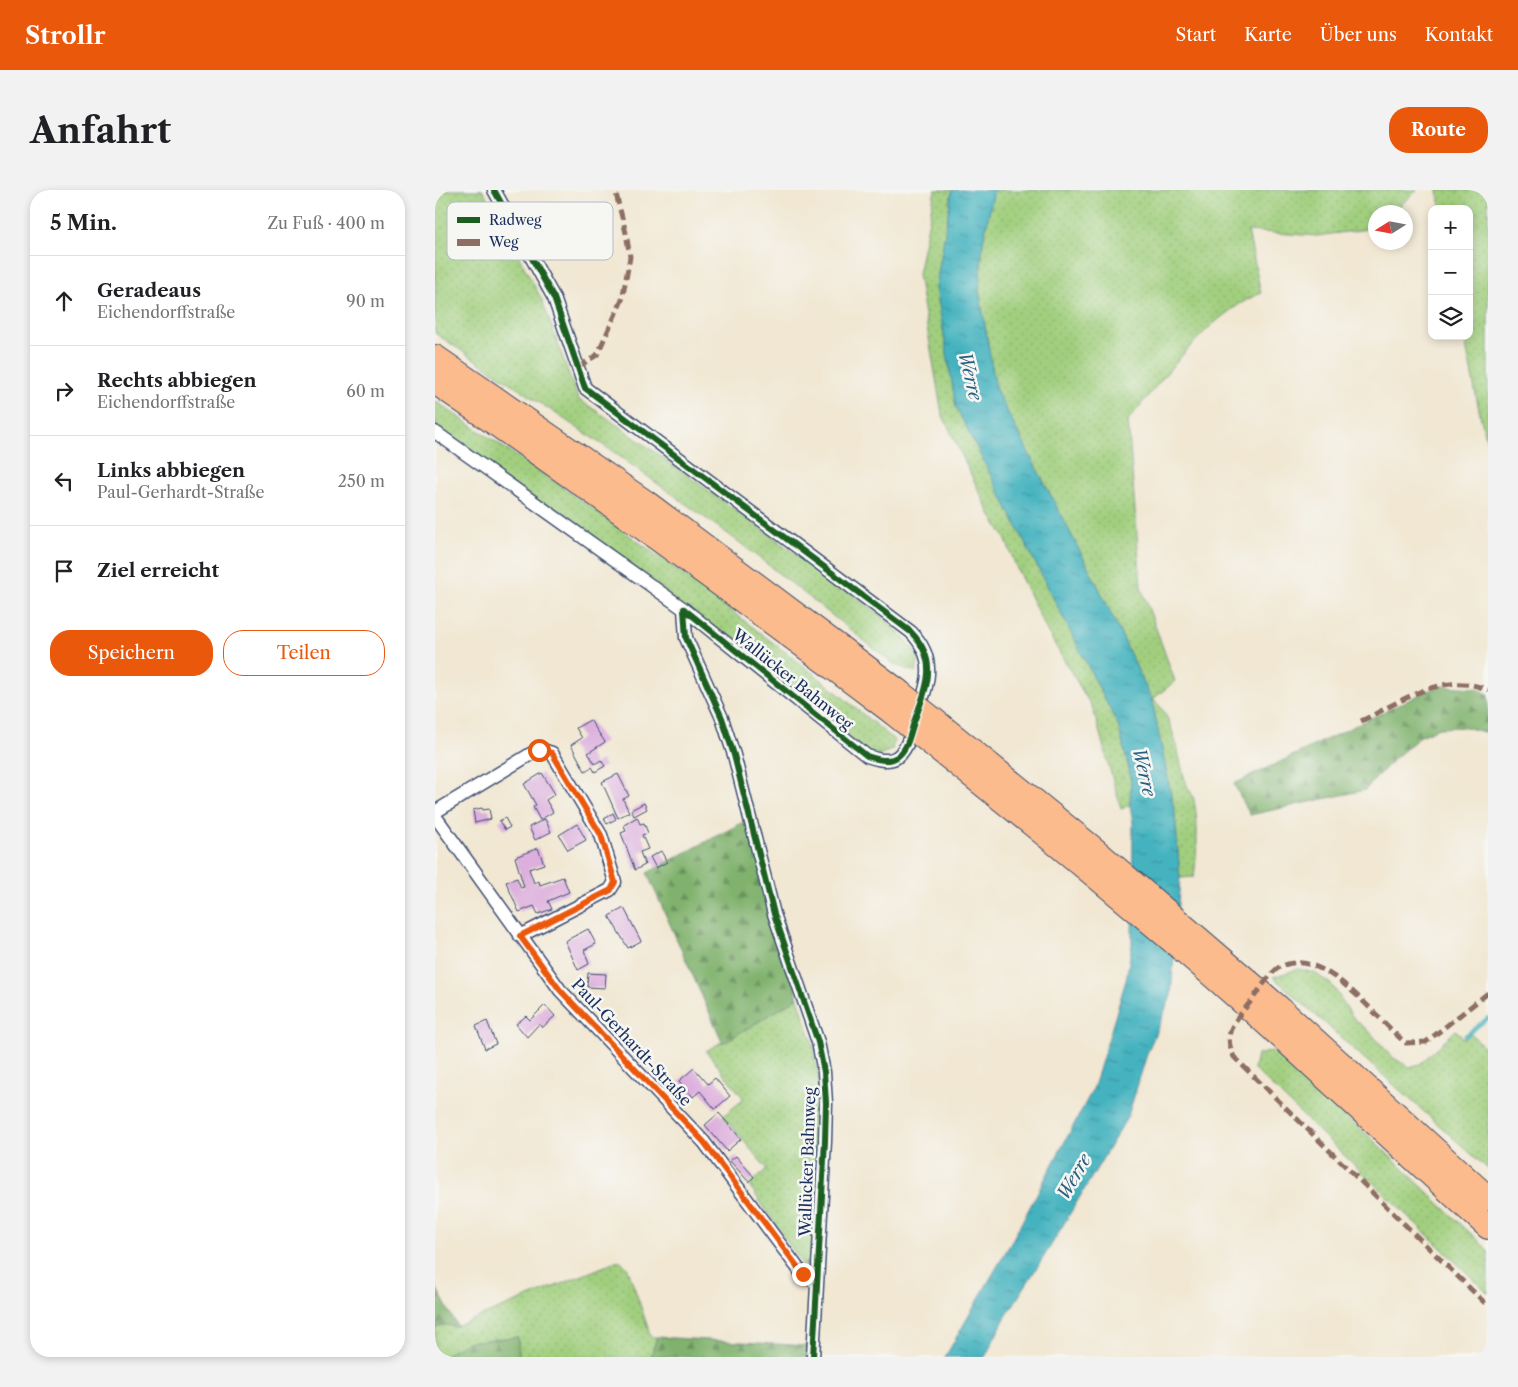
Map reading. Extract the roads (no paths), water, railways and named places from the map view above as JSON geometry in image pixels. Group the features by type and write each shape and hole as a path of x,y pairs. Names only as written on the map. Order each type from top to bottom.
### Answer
{"highway":[{"path":"435,357 648,504 895,702 1041,830 1282,1023 1488,1198"},
{"path":"435,382 553,462 723,584 895,702"},
{"path":"1282,1023 1488,1227"}],"street":[{"name":"Wallücker Bahnweg","path":"494,190 501,202"},
{"name":"Wallücker Bahnweg","path":"435,432 684,609 867,756 879,760 896,758 905,748 929,682 929,668 921,642 911,632 585,388 555,298 534,260"},
{"name":"Wallücker Bahnweg","path":"684,609 686,638 722,718 734,755 775,914 818,1042 826,1103 815,1282 813,1357"},
{"path":"435,812 539,750 552,753 601,835 615,882 611,890 520,936"},
{"name":"Paul-Gerhardt-Straße","path":"435,816 560,990 704,1142 803,1274 815,1282"}],"water":[{"name":"Werre","path":"952,190 994,190 983,242 979,290 996,390 1097,584 1152,700 1175,814 1180,878 1171,996 1148,1051 1128,1116 1050,1247 1005,1318 985,1357 945,1357 1009,1246 1094,1087 1126,980 1132,944 1133,823 1130,805 1131,777 1118,725 956,407 936,287"}],"waterway":[{"path":"1465,1036 1488,1018"}]}
